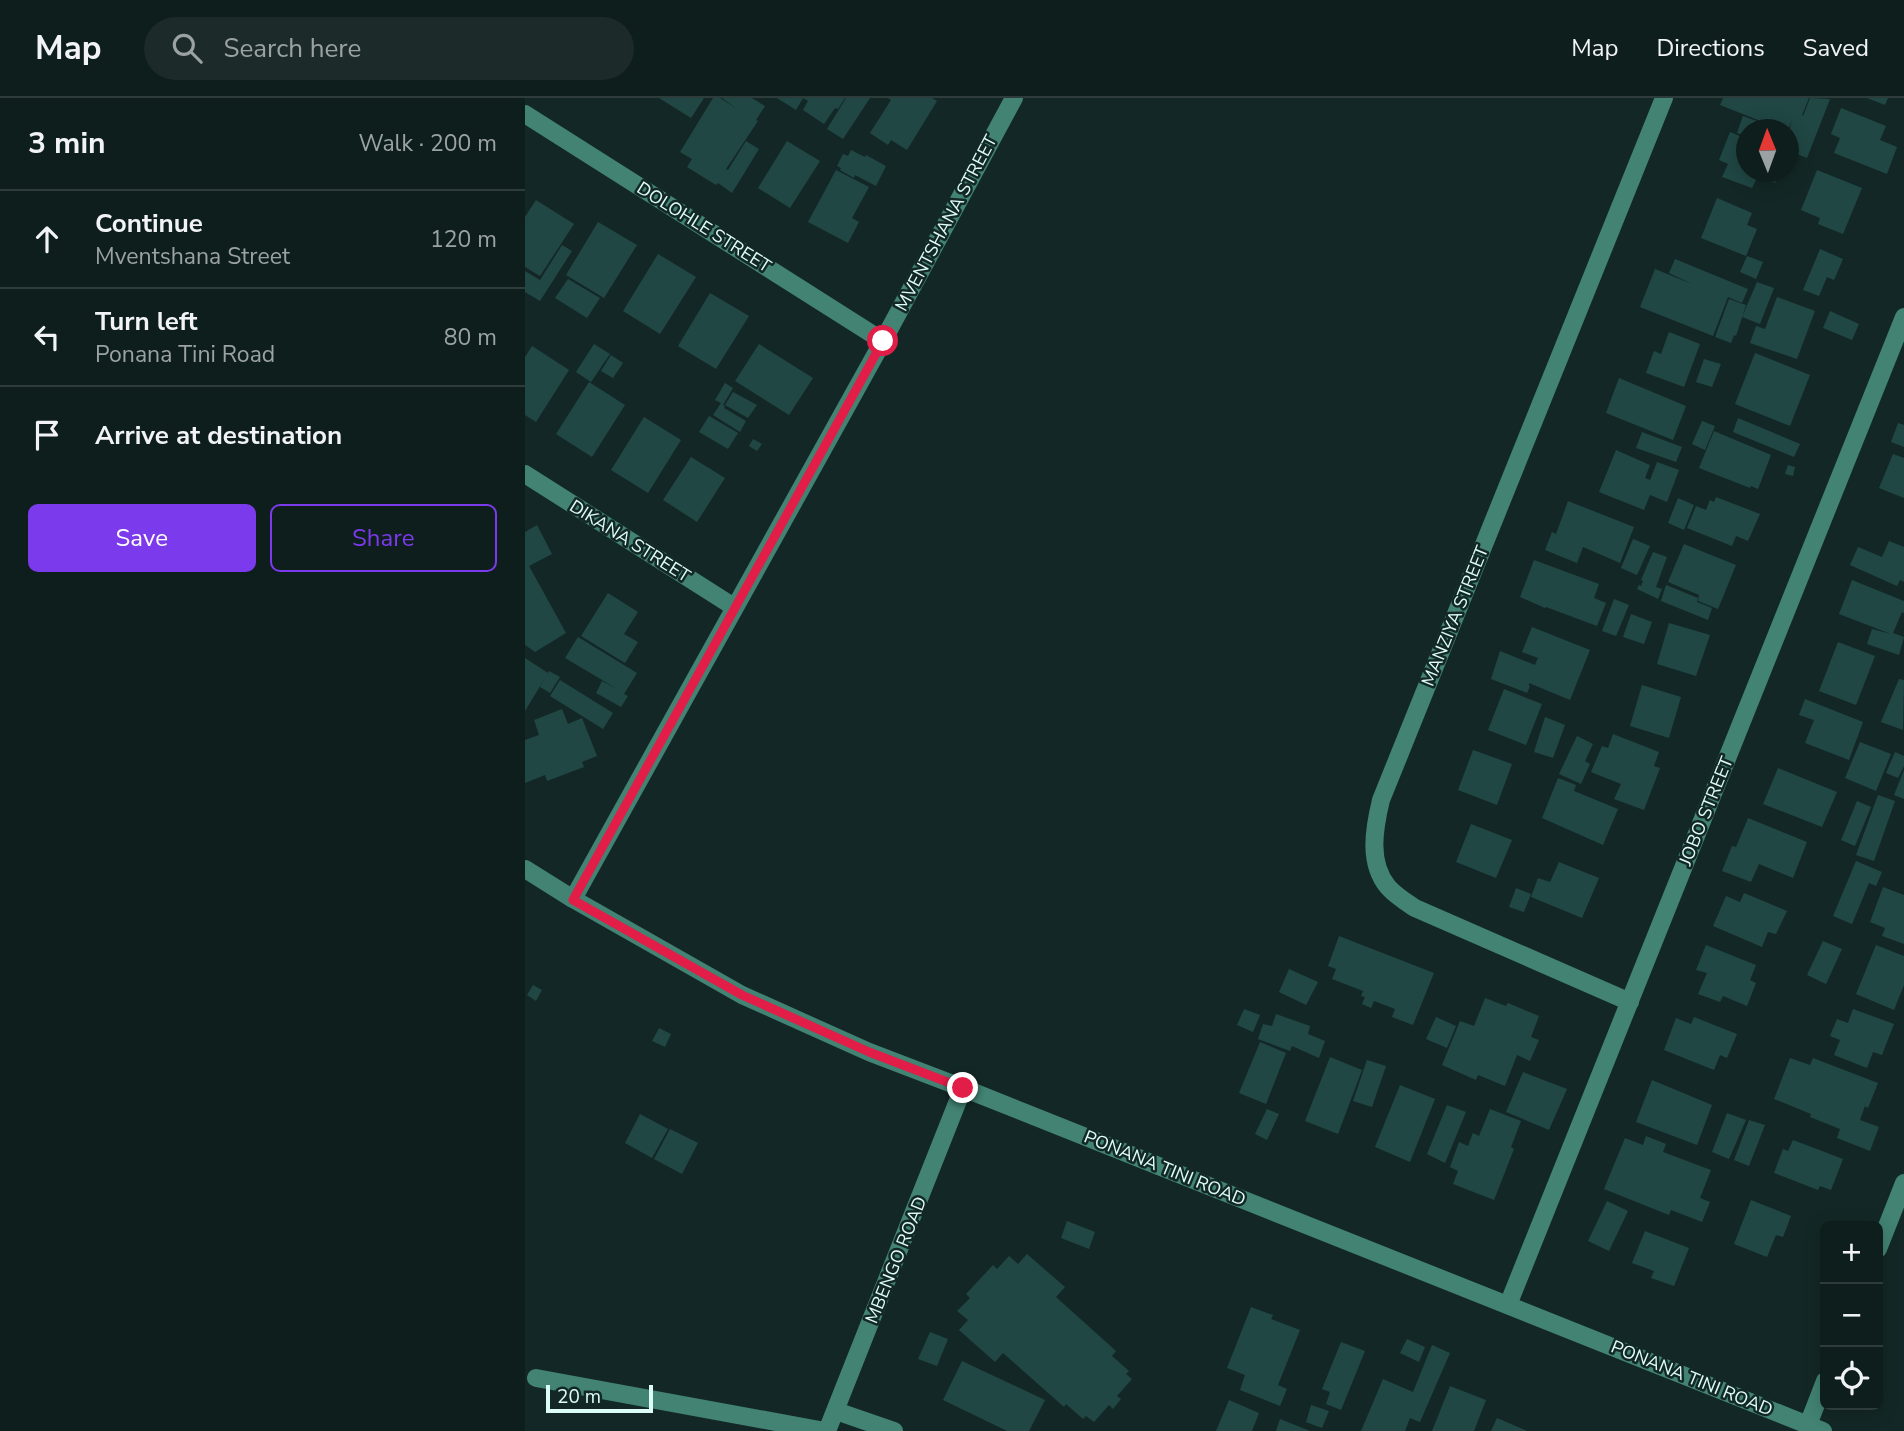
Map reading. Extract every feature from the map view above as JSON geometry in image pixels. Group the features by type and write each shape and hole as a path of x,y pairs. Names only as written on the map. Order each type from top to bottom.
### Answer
{"street":[{"name":"MVENTSHANA STREET","path":"573,900 883,341 1014,98"},
{"name":"MANZIYA STREET","path":"1630,1002 1415,908 1387,886 1377,864 1374,845 1381,800 1664,98"},
{"name":"DOLOHLE STREET","path":"525,114 883,341"},
{"name":"JOBO STREET","path":"1509,1305 1904,317"},
{"name":"DIKANA STREET","path":"525,474 734,607"},
{"name":"PONANA TINI ROAD","path":"525,869 573,900 742,995 869,1052 1816,1428"},
{"name":"MBENGO ROAD","path":"826,1431 963,1088"},
{"path":"1883,1237 1904,1184"},
{"path":"536,1378 826,1431"},
{"path":"1816,1428 1820,1407"},
{"path":"836,1410 894,1431"}],"building":[{"path":"659,98 704,98 691,118"},
{"path":"713,98 720,98 737,109 722,98 752,98 765,106 726,169 728,170 746,141 759,149 732,193 687,167 692,159 680,152"},
{"path":"777,98 803,98 796,110"},
{"path":"803,98 845,98 824,124 803,110 808,101"},
{"path":"846,98 870,98 843,139 827,129"},
{"path":"888,98 932,98 937,101 907,150 891,140 888,145 870,133 891,100"},
{"path":"1723,98 1809,98 1803,116 1810,98 1830,99 1807,158 1799,155 1799,119 1755,119 1720,105"},
{"path":"1867,98 1888,98 1885,105"},
{"path":"1841,108 1886,126 1880,140 1897,147 1887,174 1834,153 1840,138 1831,134"},
{"path":"1730,132 1736,134 1736,182 1755,182 1752,188 1722,177 1728,164 1719,160"},
{"path":"787,141 820,161 790,208 758,188"},
{"path":"851,150 886,166 876,186 855,175 854,178 837,166 843,154 848,156"},
{"path":"836,170 869,187 852,218 859,222 848,243 808,222"},
{"path":"1817,170 1862,188 1843,234 1818,224 1820,218 1801,210"},
{"path":"1717,198 1752,213 1747,225 1757,229 1746,256 1701,238"},
{"path":"536,200 574,224 540,276 525,267 525,217"},
{"path":"598,222 637,245 604,298 566,275"},
{"path":"562,245 572,251 540,301 525,292 525,271 540,280"},
{"path":"1820,249 1843,259 1834,280 1827,277 1819,296 1803,290"},
{"path":"658,254 696,277 660,334 623,311"},
{"path":"1747,256 1763,262 1756,279 1740,272"},
{"path":"1675,259 1748,289 1742,303 1728,297 1713,336 1640,307 1655,269 1692,284 1669,273"},
{"path":"568,279 600,298 587,318 555,298"},
{"path":"1757,282 1774,288 1760,324 1742,317"},
{"path":"710,293 749,316 716,369 678,346"},
{"path":"1777,297 1815,311 1797,359 1750,343 1756,326 1765,329"},
{"path":"1729,299 1746,305 1731,343 1715,337"},
{"path":"1830,311 1859,324 1852,340 1823,328"},
{"path":"1669,332 1700,344 1684,387 1646,373 1654,351 1661,354"},
{"path":"594,344 610,354 591,382 576,372"},
{"path":"759,344 813,378 789,415 735,381"},
{"path":"532,346 569,370 536,422 525,415 525,357"},
{"path":"1755,353 1810,375 1790,426 1735,404"},
{"path":"611,355 623,363 613,378 601,371"},
{"path":"1704,359 1721,364 1712,387 1696,382"},
{"path":"1619,378 1686,406 1673,440 1606,413"},
{"path":"589,382 625,405 592,457 556,434"},
{"path":"725,383 733,388 723,405 724,408 746,421 740,432 713,415 721,403 715,400"},
{"path":"733,392 757,405 748,418 725,405"},
{"path":"709,416 738,433 728,449 699,432"},
{"path":"644,417 681,440 648,493 611,470"},
{"path":"1738,418 1800,444 1794,457 1733,432"},
{"path":"1702,421 1715,426 1705,450 1692,444"},
{"path":"1898,423 1904,425 1904,447 1891,442"},
{"path":"1714,431 1771,455 1758,489 1699,468"},
{"path":"1642,432 1682,447 1676,462 1636,448"},
{"path":"753,439 762,444 757,451 749,446"},
{"path":"1616,450 1650,465 1645,478 1650,480 1657,462 1679,470 1667,502 1650,495 1644,510 1599,492"},
{"path":"1893,454 1904,458 1904,498 1879,488"},
{"path":"691,457 725,478 697,522 663,500"},
{"path":"1788,465 1795,467 1793,476 1785,474"},
{"path":"1716,497 1760,514 1748,541 1736,536 1732,546 1687,528 1696,506 1706,510 1710,500 1714,502"},
{"path":"1678,498 1694,505 1684,530 1668,523"},
{"path":"1568,501 1634,527 1620,563 1583,547 1577,563 1545,550 1552,532 1556,534"},
{"path":"537,525 552,554 529,566 566,633 535,652 525,645 525,532"},
{"path":"1633,539 1650,546 1637,575 1621,568"},
{"path":"1889,541 1904,547 1904,582 1900,580 1897,586 1850,565 1858,547 1882,557"},
{"path":"1684,544 1736,565 1718,609 1698,601 1699,595 1668,582"},
{"path":"1653,552 1667,557 1656,587 1662,589 1658,599 1637,589 1641,586"},
{"path":"1534,560 1599,584 1594,598 1606,603 1597,626 1520,597"},
{"path":"1852,580 1904,601 1904,613 1902,612 1893,633 1904,637 1899,655 1867,644 1872,629 1891,634 1839,614"},
{"path":"1666,585 1698,598 1697,602 1712,608 1708,620 1661,601"},
{"path":"608,593 638,612 624,634 638,642 625,663 581,636"},
{"path":"1614,599 1629,605 1616,636 1602,631"},
{"path":"1631,614 1652,622 1644,644 1623,637"},
{"path":"1669,623 1710,635 1696,676 1657,664"},
{"path":"1532,627 1590,650 1570,700 1529,683 1527,693 1491,679 1500,651 1535,665 1538,658 1522,652"},
{"path":"578,637 637,673 624,694 628,696 621,707 596,693 602,681 619,690 565,658"},
{"path":"1838,642 1875,656 1856,705 1819,691"},
{"path":"525,658 548,673 549,671 560,677 550,693 540,687 545,678 525,711"},
{"path":"1899,679 1904,680 1903,730 1881,722"},
{"path":"560,680 613,713 603,729 550,696"},
{"path":"1642,685 1681,697 1669,738 1630,726"},
{"path":"1504,689 1542,704 1526,745 1488,730"},
{"path":"1805,699 1863,722 1849,760 1805,743 1814,720 1799,715"},
{"path":"562,709 568,724 582,718 597,756 582,762 584,767 547,781 545,775 525,783 525,740 539,735 534,720"},
{"path":"1545,717 1565,725 1553,758 1534,752"},
{"path":"1613,734 1659,752 1654,766 1660,768 1644,810 1614,799 1621,784 1591,772 1602,746 1608,748"},
{"path":"1577,736 1593,744 1585,761 1590,764 1581,784 1559,774"},
{"path":"1860,742 1891,754 1876,791 1845,778"},
{"path":"1473,750 1512,764 1497,805 1458,790"},
{"path":"1895,752 1904,756 1904,766 1898,778 1886,773"},
{"path":"1778,768 1837,792 1822,827 1763,804"},
{"path":"1904,770 1904,799 1894,795"},
{"path":"1558,778 1576,785 1574,791 1618,809 1603,845 1542,818"},
{"path":"1878,795 1895,801 1874,861 1856,855"},
{"path":"1857,801 1871,807 1855,846 1841,840"},
{"path":"1748,818 1807,842 1793,878 1759,864 1751,882 1722,871"},
{"path":"1471,824 1512,840 1496,878 1456,862"},
{"path":"1856,861 1882,872 1876,886 1869,883 1852,924 1833,916"},
{"path":"1559,862 1599,878 1582,918 1531,897 1538,878 1550,882"},
{"path":"1883,887 1904,895 1904,944 1882,936 1885,928 1870,922"},
{"path":"1516,888 1531,894 1524,912 1509,907"},
{"path":"1744,893 1787,911 1776,934 1768,932 1762,947 1713,926 1726,896 1740,902"},
{"path":"1339,936 1434,973 1413,1025 1392,1017 1395,1009 1374,1001 1371,1008 1362,1004 1365,997 1361,996 1363,991 1332,979 1336,969 1328,966"},
{"path":"1823,941 1842,949 1826,984 1807,975"},
{"path":"1706,945 1756,965 1750,980 1756,983 1747,1006 1723,996 1720,1002 1698,994 1707,973 1696,970"},
{"path":"1876,945 1904,956 1904,985 1894,1010 1856,994"},
{"path":"1289,969 1318,982 1306,1005 1279,992"},
{"path":"533,985 542,990 536,1001 527,995"},
{"path":"1485,998 1506,1006 1508,1003 1539,1016 1531,1037 1539,1040 1530,1061 1517,1055 1505,1086 1478,1075 1476,1080 1442,1065 1460,1021 1474,1026"},
{"path":"1244,1009 1260,1015 1253,1032 1237,1025"},
{"path":"1853,1009 1894,1024 1882,1055 1873,1052 1867,1068 1834,1055 1840,1040 1830,1036 1837,1019 1848,1023"},
{"path":"1276,1014 1310,1026 1308,1034 1325,1041 1319,1058 1292,1046 1290,1051 1258,1039 1263,1024 1272,1026"},
{"path":"1436,1017 1456,1026 1447,1048 1426,1039"},
{"path":"1694,1017 1737,1034 1727,1058 1720,1055 1714,1070 1664,1050 1676,1018 1691,1024"},
{"path":"659,1028 671,1034 665,1047 652,1041"},
{"path":"1260,1042 1286,1053 1266,1104 1239,1093"},
{"path":"1330,1057 1362,1070 1338,1134 1305,1121"},
{"path":"1790,1058 1810,1065 1813,1058 1878,1083 1860,1120 1879,1127 1870,1151 1837,1138 1840,1129 1774,1099"},
{"path":"1367,1060 1386,1066 1372,1107 1353,1101"},
{"path":"1523,1072 1567,1089 1549,1130 1506,1112"},
{"path":"1652,1080 1712,1105 1697,1145 1636,1122"},
{"path":"1400,1085 1435,1099 1410,1162 1375,1147"},
{"path":"1447,1105 1466,1112 1445,1163 1427,1154"},
{"path":"1267,1109 1279,1114 1267,1140 1255,1134"},
{"path":"1490,1109 1521,1121 1511,1147 1514,1149 1494,1200 1453,1184 1458,1171 1450,1167 1459,1142 1468,1146 1473,1133 1479,1136"},
{"path":"1727,1113 1746,1120 1729,1159 1712,1152"},
{"path":"640,1114 668,1129 652,1158 625,1143"},
{"path":"1749,1120 1765,1125 1749,1166 1734,1160"},
{"path":"670,1129 698,1143 682,1174 654,1159"},
{"path":"1646,1136 1666,1144 1663,1152 1711,1170 1700,1198 1710,1202 1702,1222 1671,1210 1669,1215 1604,1189 1625,1138 1643,1145"},
{"path":"1793,1140 1843,1159 1831,1190 1820,1186 1818,1190 1774,1173 1783,1149 1788,1151"},
{"path":"1751,1200 1791,1216 1783,1237 1776,1235 1767,1257 1734,1244"},
{"path":"1607,1201 1628,1211 1609,1251 1588,1241"},
{"path":"1067,1221 1095,1232 1089,1249 1061,1238"},
{"path":"1645,1231 1689,1248 1674,1286 1651,1278 1654,1271 1632,1263"},
{"path":"1027,1254 1065,1287 1056,1297 1116,1351 1112,1356 1129,1371 1126,1374 1132,1379 1117,1396 1121,1399 1113,1409 1109,1405 1094,1422 1086,1416 1083,1419 1066,1404 1064,1407 1003,1353 995,1362 959,1330 968,1320 957,1311 970,1298 966,1294 993,1265 997,1269 1009,1256 1018,1264"},
{"path":"1251,1307 1273,1315 1271,1319 1300,1330 1278,1385 1287,1389 1280,1406 1240,1390 1245,1375 1227,1368"},
{"path":"930,1332 948,1339 937,1366 918,1359"},
{"path":"1407,1339 1425,1347 1419,1362 1400,1353"},
{"path":"1341,1342 1365,1351 1341,1410 1326,1404 1330,1392 1322,1389"},
{"path":"1432,1345 1450,1353 1420,1422 1410,1418 1405,1431 1361,1431 1383,1379 1413,1392"},
{"path":"962,1361 1045,1400 1029,1431 1007,1431 943,1400"},
{"path":"1450,1386 1486,1400 1474,1431 1432,1431"},
{"path":"1229,1400 1259,1413 1252,1431 1216,1431"},
{"path":"1311,1405 1329,1411 1322,1428 1306,1422"},
{"path":"1497,1418 1527,1431 1491,1431"},
{"path":"1280,1419 1310,1431 1276,1431"}],"route":[{"path":"883,341 573,900 742,995 869,1052 963,1088"}]}
